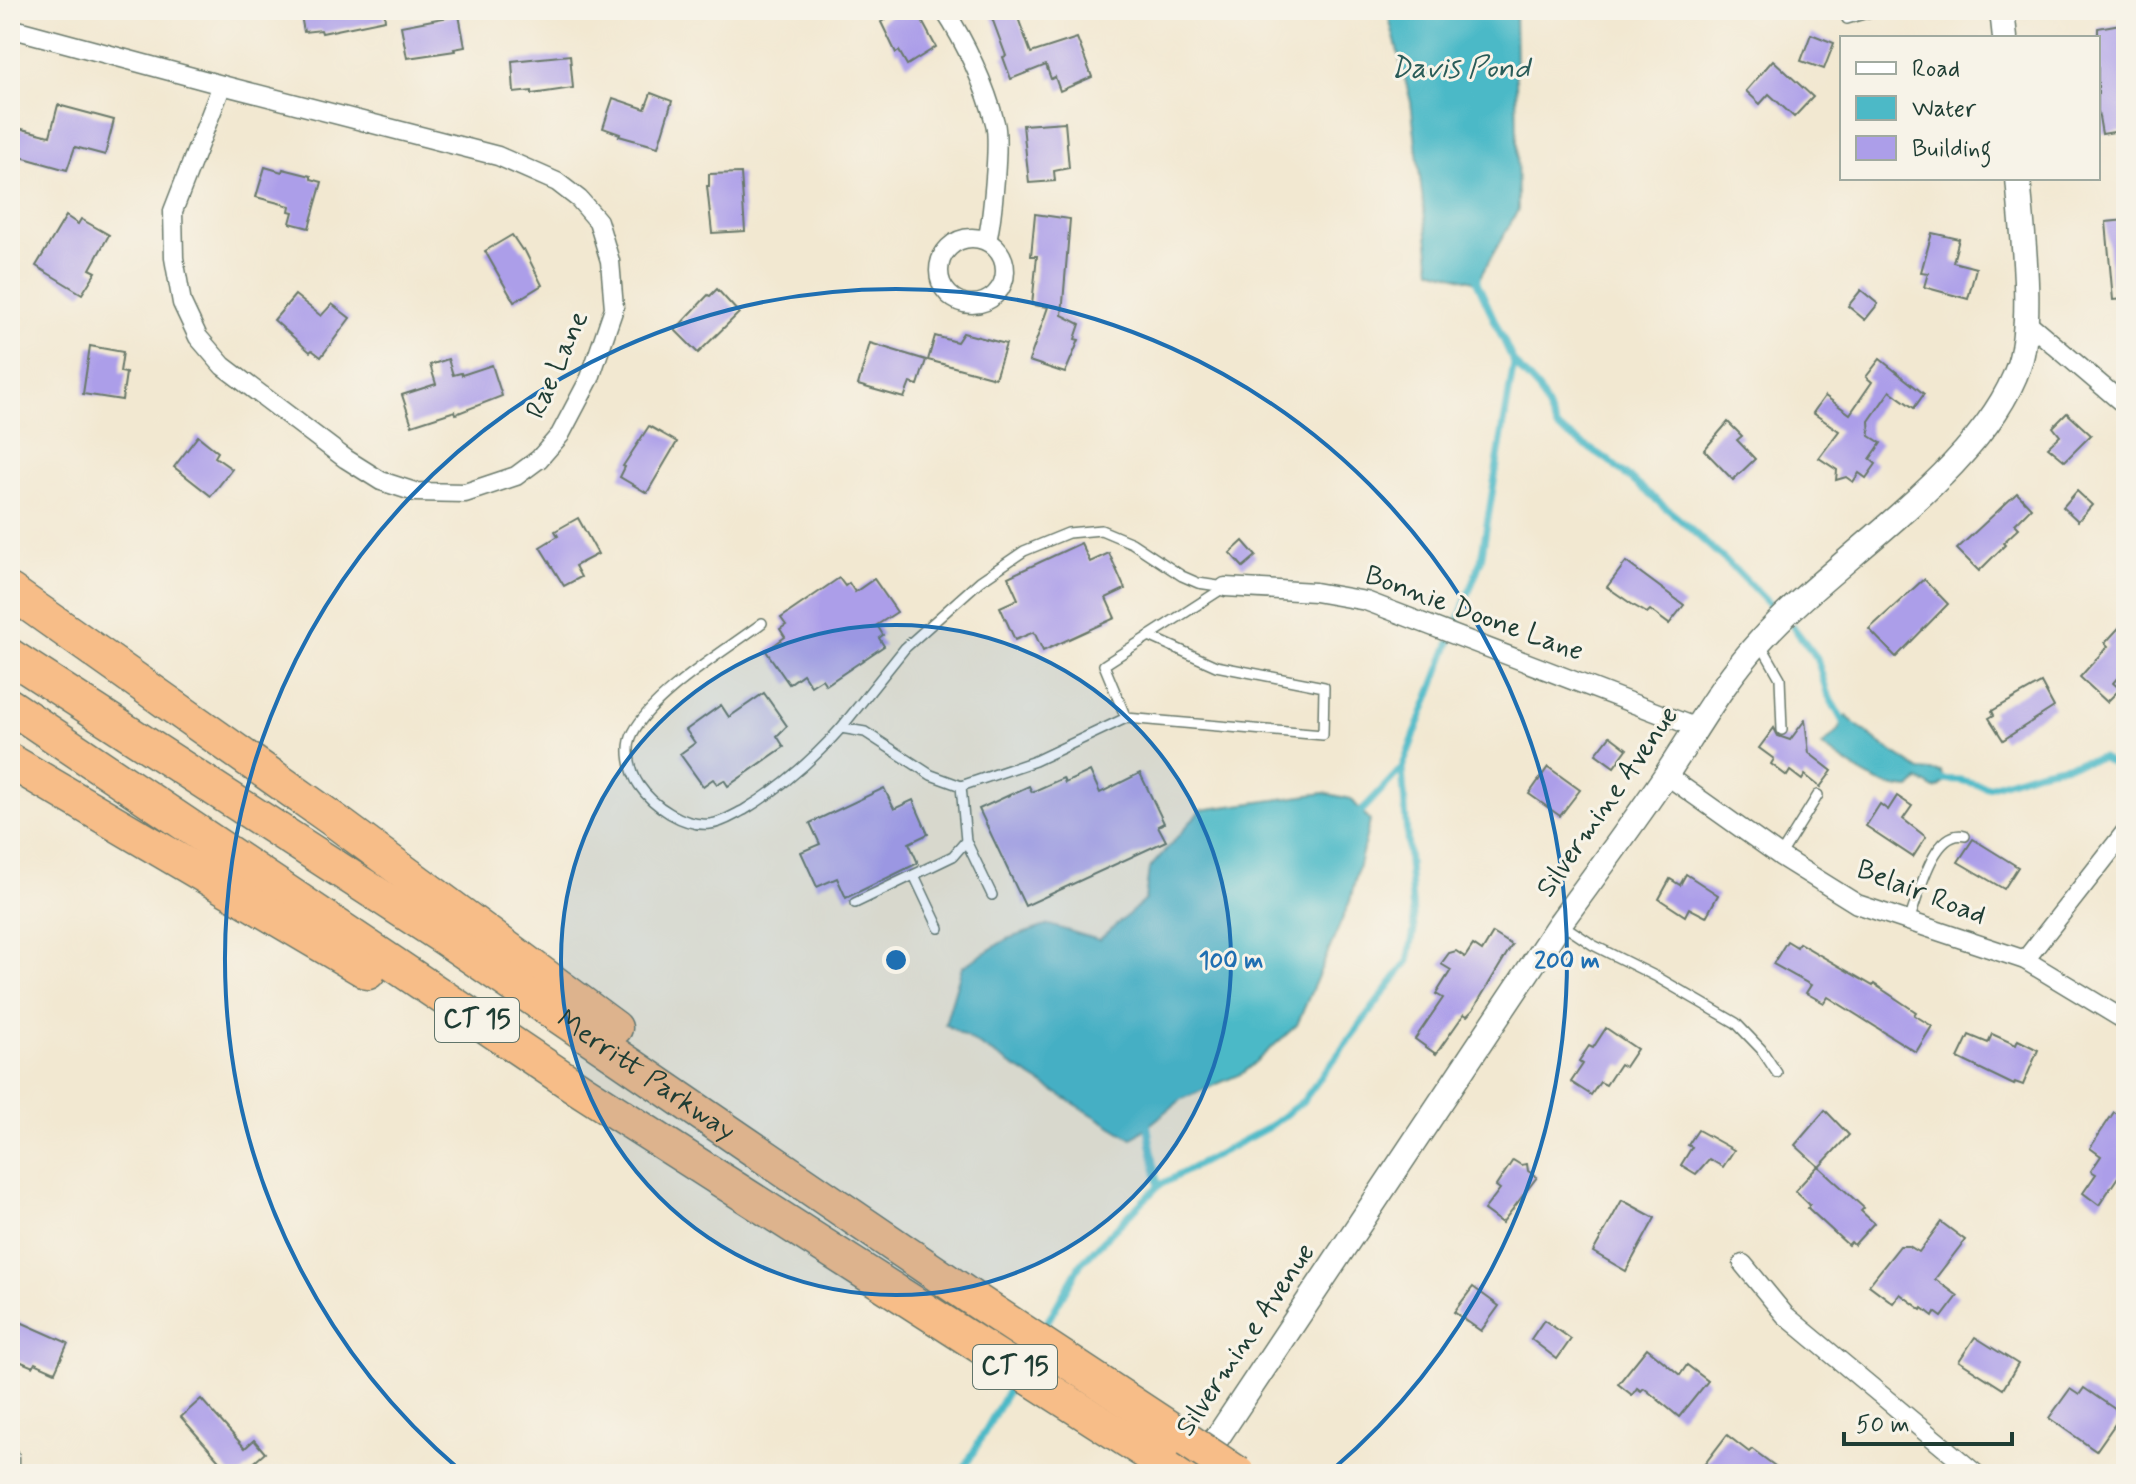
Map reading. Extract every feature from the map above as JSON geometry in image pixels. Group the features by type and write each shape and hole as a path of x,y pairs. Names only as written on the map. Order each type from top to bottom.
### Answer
{"highway":[{"path":"10,591 262,768 576,998 654,1058 774,1162"},
{"name":"Merritt Parkway","path":"10,656 443,937 969,1296 1093,1377 1181,1463"},
{"name":"Merritt Parkway","path":"10,706 581,1090 1080,1409 1181,1463 1238,1474"},
{"path":"10,761 365,970 581,1090"}],"street":[{"path":"944,10 962,37 996,126 991,223 987,241"},
{"path":"2002,10 2005,36"},
{"name":"Rae Lane","path":"10,28 498,156 557,182 579,199 598,221 610,261 614,308 590,378 560,435 539,459 516,476 465,493 415,492 381,481 346,459 223,366 198,337 182,303 174,258 173,211 222,85"},
{"name":"Silvermine Avenue","path":"1181,1463 1759,641 1925,490 1987,423 2018,367 2026,321 2018,180"},
{"path":"2026,321 2126,406"},
{"name":"Bonnie Doone Lane","path":"1225,587 1342,596 1391,608 1697,728"},
{"name":"Belair Road","path":"1666,775 1780,856 1857,904 2025,960 2126,1021"},
{"path":"2025,960 2126,831"},
{"path":"1743,1264 1785,1315 1976,1474"},
{"path":"10,1457 10,1470"}],"lane":[{"path":"1847,19 1877,10"},
{"path":"762,623 659,699 631,734 631,765 641,789 663,809 679,818 696,824 725,820 790,781 841,728 905,648 980,581 1024,551 1068,533 1101,530 1132,543 1182,576 1198,583 1225,587"},
{"path":"1126,718 1104,665 1225,587"},
{"path":"841,728 865,732 931,775 961,786 1035,761 1126,718 1323,735 1324,687 1216,666 1149,636"},
{"path":"1759,641 1780,678 1782,730"},
{"path":"961,786 966,841 992,895"},
{"path":"1780,856 1818,795"},
{"path":"1909,921 1935,852 1949,838 1958,834 1965,836"},
{"path":"855,903 953,856 966,841"},
{"path":"914,875 939,928"},
{"path":"1560,923 1593,945 1657,977 1736,1023 1761,1049 1777,1073"}],"water":[{"name":"Davis Pond","path":"1387,10 1515,10 1518,210 1477,282 1431,269 1411,102"},
{"path":"1846,716 1920,770 1941,772 1944,781 1941,786 1935,789 1919,780 1910,789 1886,785 1863,774 1822,746 1839,730"},
{"path":"1324,793 1351,799 1370,821 1350,901 1297,1025 1243,1073 1182,1099 1132,1139 945,1024 962,967 1007,939 1049,925 1099,940 1145,900 1149,869 1201,810"}],"building":[{"path":"300,10 384,10 385,20 322,33 321,30 304,32"},
{"path":"900,10 916,10 936,47 907,65 899,51 896,53 881,22"},
{"path":"989,10 1015,10 1031,53 1077,38 1092,77 1060,91 1046,65 1011,79"},
{"path":"459,15 465,47 407,58 401,26"},
{"path":"2126,23 2126,130 2102,134 2100,36 2098,28"},
{"path":"1811,34 1834,43 1824,69 1801,61"},
{"path":"570,55 573,88 532,94 532,91 514,93 512,61"},
{"path":"1773,60 1813,97 1794,117 1769,94 1760,104 1746,91"},
{"path":"651,93 672,101 658,147 603,128 613,98 645,109"},
{"path":"58,105 114,120 105,155 75,147 67,170 10,154 14,127 50,136"},
{"path":"1065,122 1069,168 1054,171 1055,181 1029,183 1023,125"},
{"path":"265,167 311,176 311,179 322,182 309,228 290,223 293,212 289,211 290,206 256,197"},
{"path":"741,173 745,231 712,233 707,186 709,174"},
{"path":"1035,214 1070,219 1062,315 1080,324 1075,339 1079,340 1065,373 1029,361 1048,307 1032,305 1037,256 1031,256"},
{"path":"66,216 78,224 81,219 109,235 90,269 96,272 82,294 36,266"},
{"path":"2126,220 2126,299 2113,300 2106,222"},
{"path":"1932,233 1959,239 1953,262 1976,268 1968,299 1924,287 1928,273 1921,272"},
{"path":"512,235 524,249 542,285 514,302 485,251"},
{"path":"717,289 739,313 698,353 675,330"},
{"path":"1861,290 1878,304 1865,320 1848,306"},
{"path":"295,295 321,316 332,304 350,318 321,357 312,350 310,352 274,320"},
{"path":"963,333 1006,344 995,378 928,360 935,336 957,342"},
{"path":"870,343 926,360 918,385 910,383 904,398 858,385"},
{"path":"90,346 123,352 120,372 126,373 122,400 83,394"},
{"path":"448,359 453,375 492,365 502,396 456,414 455,411 412,425 402,395 436,384 430,365"},
{"path":"1880,359 1924,394 1914,408 1890,391 1869,421 1870,436 1881,443 1870,459 1876,464 1866,478 1859,473 1853,482 1846,477 1836,480 1837,470 1819,458 1839,431 1813,413 1825,396 1850,414 1872,382 1866,377"},
{"path":"2067,413 2091,435 2065,461 2048,447 2060,436 2053,427"},
{"path":"1728,422 1742,436 1737,440 1755,459 1733,480 1704,450"},
{"path":"649,426 677,442 647,493 620,477 623,466"},
{"path":"198,436 218,452 215,457 232,469 211,496 174,467"},
{"path":"2077,491 2092,505 2078,521 2063,507"},
{"path":"2017,493 2031,508 2015,524 2019,528 2003,543 2005,545 1979,571 1957,549"},
{"path":"578,518 598,554 575,566 581,577 564,586 540,547 558,536 555,531"},
{"path":"1243,541 1256,556 1243,567 1230,553"},
{"path":"1081,543 1090,562 1109,553 1125,589 1106,598 1115,618 1043,651 1034,632 1015,640 1000,607 1018,599 1008,577"},
{"path":"1626,562 1684,605 1669,624 1607,587"},
{"path":"839,578 845,586 849,583 855,592 874,579 897,612 877,625 883,635 879,638 884,646 826,685 822,679 811,686 803,674 789,684 766,651 785,637 780,629 786,625 781,618"},
{"path":"1924,579 1948,604 1896,657 1869,629"},
{"path":"2126,620 2126,668 2113,683 2120,689 2107,702 2080,677"},
{"path":"2041,683 2054,707 2003,740 1989,718 1994,715 1992,711"},
{"path":"764,693 787,726 777,736 784,747 728,786 724,780 717,784 713,779 703,786 680,754 695,743 686,730 721,705 729,717"},
{"path":"1805,720 1809,753 1832,771 1820,787 1805,775 1802,780 1790,771 1787,776 1771,764 1774,759 1759,748 1774,728 1778,736 1790,740"},
{"path":"1610,736 1627,749 1614,767 1596,754"},
{"path":"1548,767 1580,790 1560,816 1529,794"},
{"path":"1090,771 1100,793 1140,773 1164,823 1158,826 1166,841 1025,906 979,809 1029,786 1032,792 1063,778 1065,783"},
{"path":"884,788 894,809 913,800 928,834 909,843 918,863 846,898 837,878 817,887 801,852 820,844 810,823"},
{"path":"1897,796 1912,806 1903,819 1926,837 1913,857 1866,826 1880,804 1888,810"},
{"path":"1973,839 2018,867 2004,889 1958,862"},
{"path":"1686,874 1718,895 1706,917 1689,908 1685,916 1659,899 1670,879 1680,885"},
{"path":"1493,933 1512,945 1473,1010 1467,1016 1464,1014 1436,1054 1415,1039 1443,998 1436,994 1451,970 1441,964 1449,953 1456,951 1465,957 1473,945 1482,951"},
{"path":"1787,941 1797,947 1799,943 1874,984 1916,1012 1914,1015 1932,1026 1916,1052 1828,997 1824,1003 1806,993 1811,985 1773,964"},
{"path":"1606,1028 1637,1049 1625,1067 1620,1064 1606,1085 1600,1082 1591,1095 1571,1082 1583,1064 1579,1061 1589,1046 1593,1048"},
{"path":"1992,1034 2016,1045 2018,1040 2038,1050 2023,1085 2015,1082 2014,1085 1958,1058 1969,1035 1988,1043"},
{"path":"1825,1110 1849,1135 1819,1167 1795,1145"},
{"path":"2114,1112 2126,1119 2126,1165 2099,1205 2083,1193 2096,1174 2091,1171 2101,1156 2090,1148"},
{"path":"1698,1130 1734,1150 1723,1167 1709,1159 1696,1174 1681,1165 1692,1147 1688,1145"},
{"path":"1513,1160 1521,1165 1527,1164 1528,1171 1537,1177 1502,1223 1484,1210 1500,1189 1496,1186"},
{"path":"1818,1166 1864,1208 1861,1211 1874,1223 1854,1245 1851,1242 1848,1245 1808,1208 1810,1205 1795,1191"},
{"path":"1622,1200 1655,1218 1626,1271 1593,1252"},
{"path":"1941,1222 1965,1240 1935,1279 1958,1296 1942,1317 1935,1312 1933,1316 1922,1310 1900,1294 1893,1303 1869,1285 1900,1246 1909,1246 1919,1252"},
{"path":"1473,1287 1499,1306 1481,1331 1454,1312"},
{"path":"16,1320 68,1343 55,1372 10,1357 10,1334"},
{"path":"1544,1320 1571,1339 1557,1359 1531,1339"},
{"path":"1975,1337 2018,1364 2003,1389 1959,1361"},
{"path":"1647,1348 1680,1375 1687,1365 1708,1381 1679,1417 1644,1388 1641,1391 1637,1388 1632,1395 1618,1384"},
{"path":"2084,1388 2122,1414 2096,1451 2049,1418 2070,1389 2079,1395"},
{"path":"201,1399 245,1448 254,1440 265,1453 241,1474 231,1474 181,1417"},
{"path":"1727,1435 1749,1452 1752,1449 1786,1474 1697,1474"}],"waterway":[{"path":"1041,1333 1081,1263 1158,1186 1269,1127 1303,1101 1408,961 1414,930 1402,768 1481,560 1514,363 1477,282 1477,273"},
{"path":"1514,363 1539,390 1557,428 1608,460 1678,518 1770,605"},
{"path":"1793,627 1817,658 1827,693 1847,729"},
{"path":"1937,779 1960,780 1988,787 2038,771 2102,758 2126,772"},
{"path":"1356,817 1402,768"},
{"path":"1146,1117 1158,1186"},
{"path":"961,1474 1015,1378"}]}
